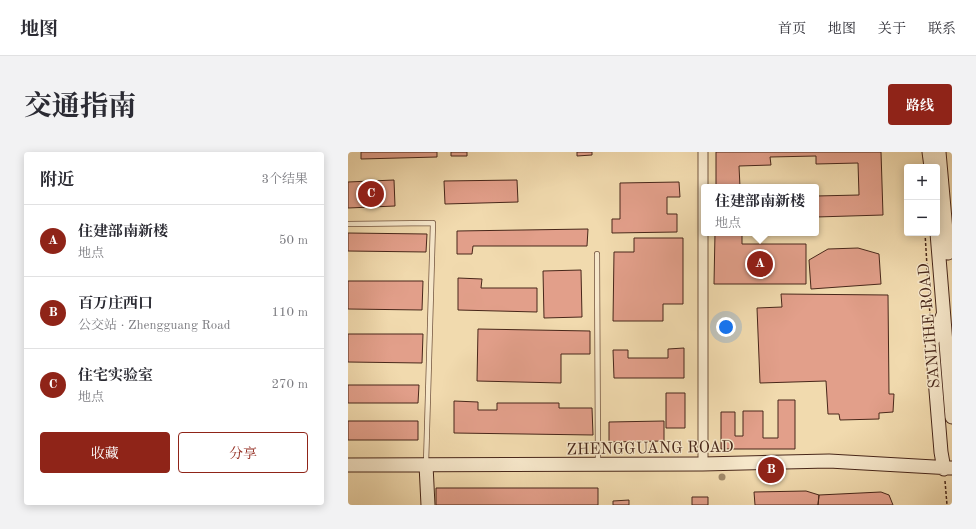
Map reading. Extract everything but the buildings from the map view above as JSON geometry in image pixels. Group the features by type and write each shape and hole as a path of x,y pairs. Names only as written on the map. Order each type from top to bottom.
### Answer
{"street":[{"path":"703,152 703,184"},
{"path":"929,152 931,164"},
{"name":"SANLIHE ROAD","path":"940,152 952,416"},
{"path":"703,236 703,464"},
{"name":"SANLIHE ROAD","path":"937,236 948,310"},
{"path":"948,310 932,342 941,452 948,469"},
{"name":"ZHENGGUANG ROAD","path":"348,466 703,464 829,461 948,469"},
{"path":"426,466 428,505"}],"lane":[{"path":"348,224 433,223 426,466"},
{"path":"596,254 598,464"}],"path":[{"path":"925,236 930,319"},
{"path":"947,505 948,469"}],"place":[{"name":"住宅实验室","path":"371,194"},
{"name":"住建部南新楼","path":"760,264"},
{"name":"百万庄西口","path":"771,470"}]}
